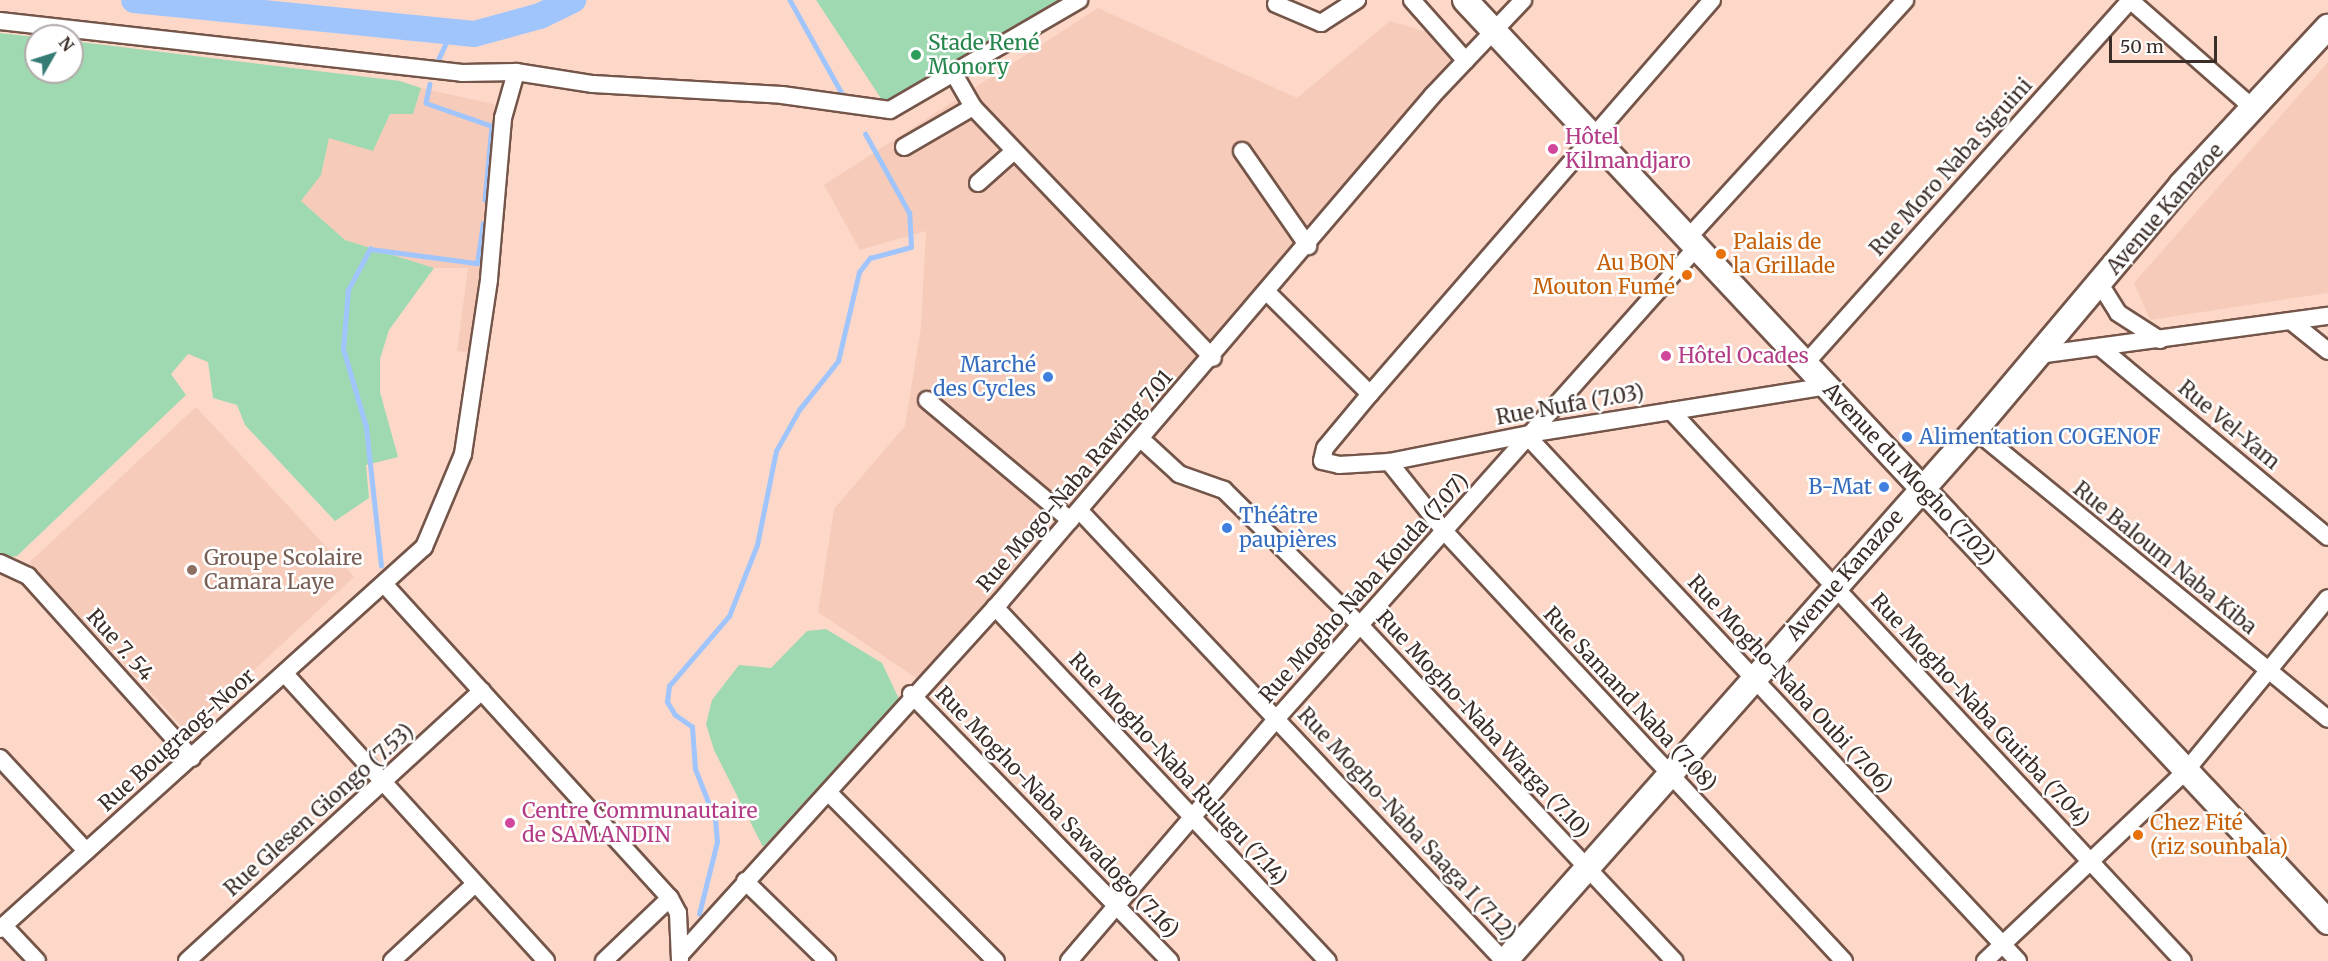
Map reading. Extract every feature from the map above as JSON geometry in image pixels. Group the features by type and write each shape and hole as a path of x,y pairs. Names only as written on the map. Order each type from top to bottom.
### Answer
{"main road":[{"name":"Avenue du Mogho (7.02)","path":"1465,0 1805,364 1925,486 2185,771 2328,922"},
{"name":"Avenue Kanazoe","path":"1504,961 1588,870 1754,678 1975,430 2181,185 2255,110 2328,27"}],"street":[{"path":"0,21 462,73 516,72 593,84 782,94 861,110 890,110 1079,0"},
{"path":"1276,4 1321,23 1357,0"},
{"path":"1412,0 1466,61"},
{"name":"Rue Mogo-Naba Rawing 7.01","path":"680,958 745,881 829,793 911,694 995,607 1269,294 1466,61 1523,0"},
{"path":"1269,294 1370,394 1591,134 1712,0"},
{"name":"Rue Mogho Naba Kouda (7.07)","path":"1069,961 1278,717 1531,436 1692,243 1905,0"},
{"path":"2130,0 2255,110"},
{"name":"Rue Moro Naba Siguini","path":"1805,364 2130,0"},
{"name":"Rue Bougraog-Noor","path":"2,927 385,585 424,547 463,453 489,279 503,118 516,72"},
{"path":"954,74 973,107 1213,358"},
{"path":"904,147 973,107"},
{"path":"978,183 1014,151"},
{"path":"1242,151 1308,246"},
{"path":"2100,284 2118,312 2160,340"},
{"path":"2038,355 2328,316"},
{"path":"2292,322 2328,351"},
{"name":"Rue Vel-Yam","path":"2101,348 2328,537"},
{"name":"Rue Nufa (7.03)","path":"1370,394 1325,448 1322,461 1339,465 1389,462 1671,411 1827,386"},
{"name":"Rue Mogho-Naba Saaga I (7.12)","path":"927,399 1074,515 1278,717 1504,961"},
{"name":"Rue Mogho-Naba Guirba (7.04)","path":"1671,411 2183,961"},
{"name":"Rue Baloum Naba Kiba","path":"1975,430 2328,719"},
{"name":"Rue Mogho-Naba Oubi (7.06)","path":"1531,436 2018,961"},
{"name":"Rue Mogho-Naba Warga (7.10)","path":"1141,439 1179,474 1224,490 1360,625 1674,961"},
{"name":"Rue Samand Naba (7.08)","path":"1389,462 1445,532 1844,961"},
{"name":"Rue 7. 54","path":"6,564 192,758"},
{"path":"385,585 670,898 678,913 680,958"},
{"path":"1985,961 2185,771 2270,673 2328,598"},
{"name":"Rue Mogho-Naba Rulugu (7.14)","path":"995,607 1328,961"},
{"path":"285,674 546,961"},
{"name":"Rue Glesen Giongo (7.53)","path":"186,961 482,691"},
{"name":"Rue Mogho-Naba Sawadogo (7.16)","path":"911,694 1170,961"},
{"path":"0,758 86,851"},
{"path":"829,793 996,961"},
{"path":"745,881 827,961"},
{"path":"392,961 475,884"},
{"path":"604,961 670,898"},
{"path":"2,927 37,961"}],"shaded area":[{"name":"Marché des Cycles","path":"1098,8 1297,98 1390,21 1467,44 922,682 818,612 834,509 905,426 921,327 926,231 860,250 824,185"},
{"path":"2328,62 2328,293 2150,320 2134,283"},
{"path":"421,88 502,106 470,353 457,351 468,268 434,268 345,240 301,201 321,174 329,138 373,150 390,114 413,114"},
{"name":"Groupe Scolaire Camara Laye","path":"196,407 354,577 187,732 29,562"}],"green space":[{"name":"Stade René Monory","path":"816,0 1073,0 888,109"},
{"path":"0,33 24,36 24,84 84,84 84,42 400,81 421,88 413,114 390,114 373,151 329,138 321,175 301,201 345,240 434,268 389,330 380,359 380,392 398,457 366,465 369,498 335,521 245,425 237,405 213,398 208,362 188,354 171,374 186,395 17,556 0,558"},
{"path":"826,629 882,663 899,699 763,847 714,750 706,724 712,700 739,665 771,668 807,631"}],"waterway":[{"path":"134,0 474,34 540,16 573,0"},
{"path":"790,0 844,97"},
{"path":"437,62 451,32"},
{"path":"430,84 426,103 492,126 485,200"},
{"path":"699,914 717,842 715,820 695,769 692,727 675,715 667,702 669,686 729,616 757,545 776,451 799,410 838,361 859,272 870,258 911,247 909,213 865,134"},
{"path":"381,566 366,427 343,349 348,290 370,249 477,263 483,223"}],"place":[{"name":"Stade René Monory","path":"916,55"},
{"name":"Hôtel Kilmandjaro","path":"1553,149"},
{"name":"Palais de la Grillade","path":"1721,254"},
{"name":"Au BON Mouton Fumé","path":"1687,275"},
{"name":"Hôtel Ocades","path":"1666,356"},
{"name":"Marché des Cycles","path":"1048,377"},
{"name":"Alimentation COGENOF","path":"1907,437"},
{"name":"B-Mat","path":"1884,487"},
{"name":"Théâtre paupières","path":"1227,528"},
{"name":"Groupe Scolaire Camara Laye","path":"192,570"},
{"name":"Centre Communautaire de SAMANDIN","path":"510,823"},
{"name":"Chez Fité (riz sounbala)","path":"2138,835"}]}
